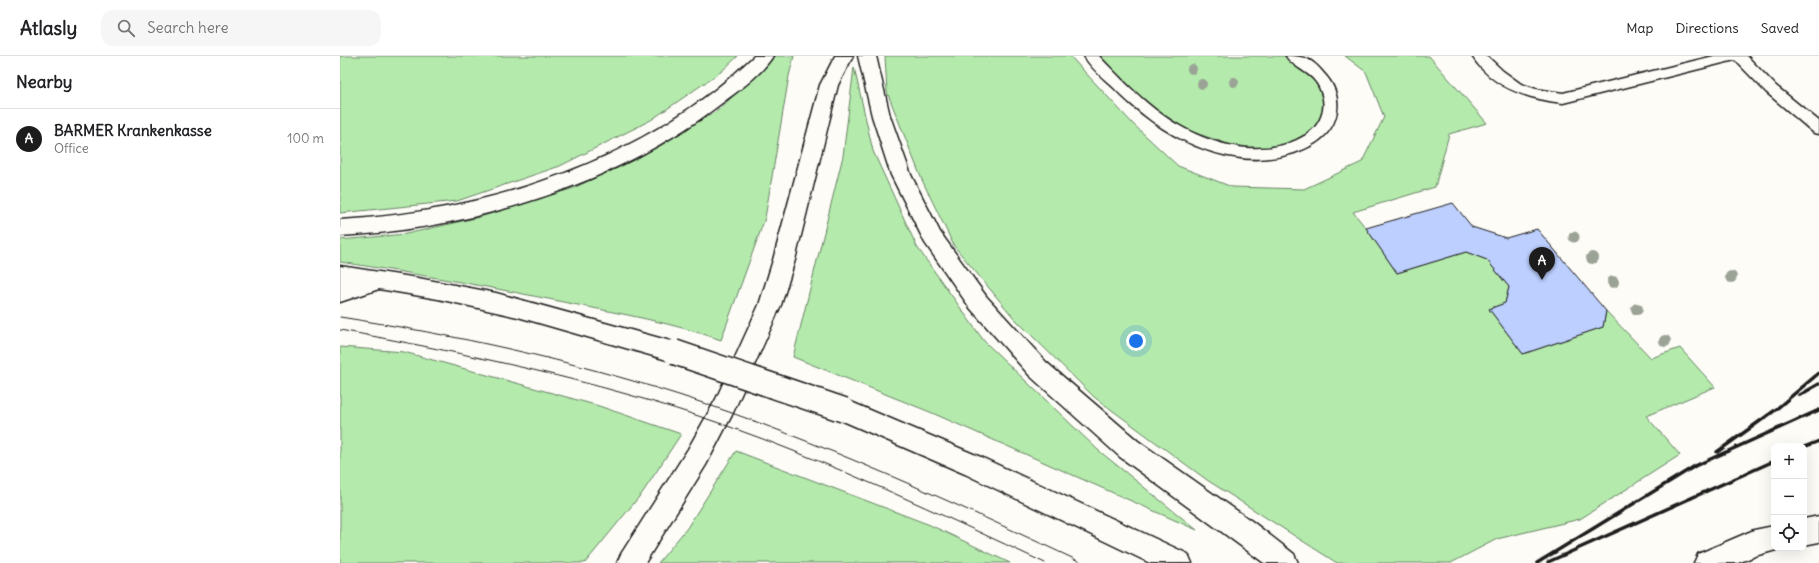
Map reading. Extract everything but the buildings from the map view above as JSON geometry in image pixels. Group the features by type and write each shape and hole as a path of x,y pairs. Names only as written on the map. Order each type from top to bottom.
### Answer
{"main road":[{"path":"340,228 395,224 470,209 549,186 597,167 644,145 703,109 755,66 764,56"},
{"path":"825,56 829,85"},
{"path":"630,563 697,457 724,407 770,305 784,260 829,85 844,56"},
{"path":"867,56 881,116 901,175 932,237 978,302 1038,369 1129,449 1244,531 1285,563"},
{"path":"340,275 381,280 494,302 602,330 674,352 844,410 974,466 1179,563"},
{"path":"340,293 381,280"},
{"path":"1807,531 1819,529"},
{"path":"1707,563 1754,543 1771,540"}],"lane":[{"path":"1091,56 1133,99 1152,116 1168,126 1207,144 1254,154 1278,153 1299,147 1313,140 1322,131 1329,120 1331,110 1330,97 1320,76 1304,62 1293,56"},
{"path":"1479,56 1499,78 1512,86 1538,96 1563,98 1732,56"},
{"path":"1739,56 1771,89 1819,128"}],"green space":[{"path":"340,56 738,56 722,71 651,120 560,166 457,201 340,213"},
{"path":"776,56 794,56 789,76 765,218 721,340 648,319 610,311 515,292 340,262 340,240 406,234 480,217 574,188 636,157 717,111"},
{"path":"885,56 1070,56 1133,124 1178,166 1232,187 1304,189 1362,162 1384,117 1366,72 1345,56 1429,56 1487,123 1449,134 1435,187 1353,212 1397,273 1466,252 1487,260 1509,287 1505,303 1489,309 1523,354 1603,327 1606,311 1651,358 1680,348 1715,387 1646,416 1680,455 1580,519 1497,539 1451,563 1337,563 1207,480 1094,397 1014,318 954,246 922,180 887,92"},
{"path":"1098,56 1286,56 1312,73 1325,96 1321,124 1302,141 1266,150 1228,144 1187,130 1154,111 1123,83"},
{"path":"854,67 873,151 917,247 984,341 1098,450 1197,530 930,412 793,357 843,156"},
{"path":"340,347 404,352 599,406 681,434 643,492 585,563 340,563"},
{"path":"736,451 930,525 1010,563 658,563 687,528"}],"tram line":[{"path":"340,317 470,340 598,371 682,396 784,432 835,453 935,495 1083,563"},
{"path":"340,330 533,370 628,395 722,424 845,472 925,507 1045,563"}],"railway":[{"path":"1717,452 1774,411 1819,373"},
{"path":"1800,395 1819,384"},
{"path":"1537,563 1695,466 1819,410"},
{"path":"1807,446 1819,441"},
{"path":"1548,562 1771,462"}],"place":[{"name":"BARMER Krankenkasse","path":"1542,280"}]}
